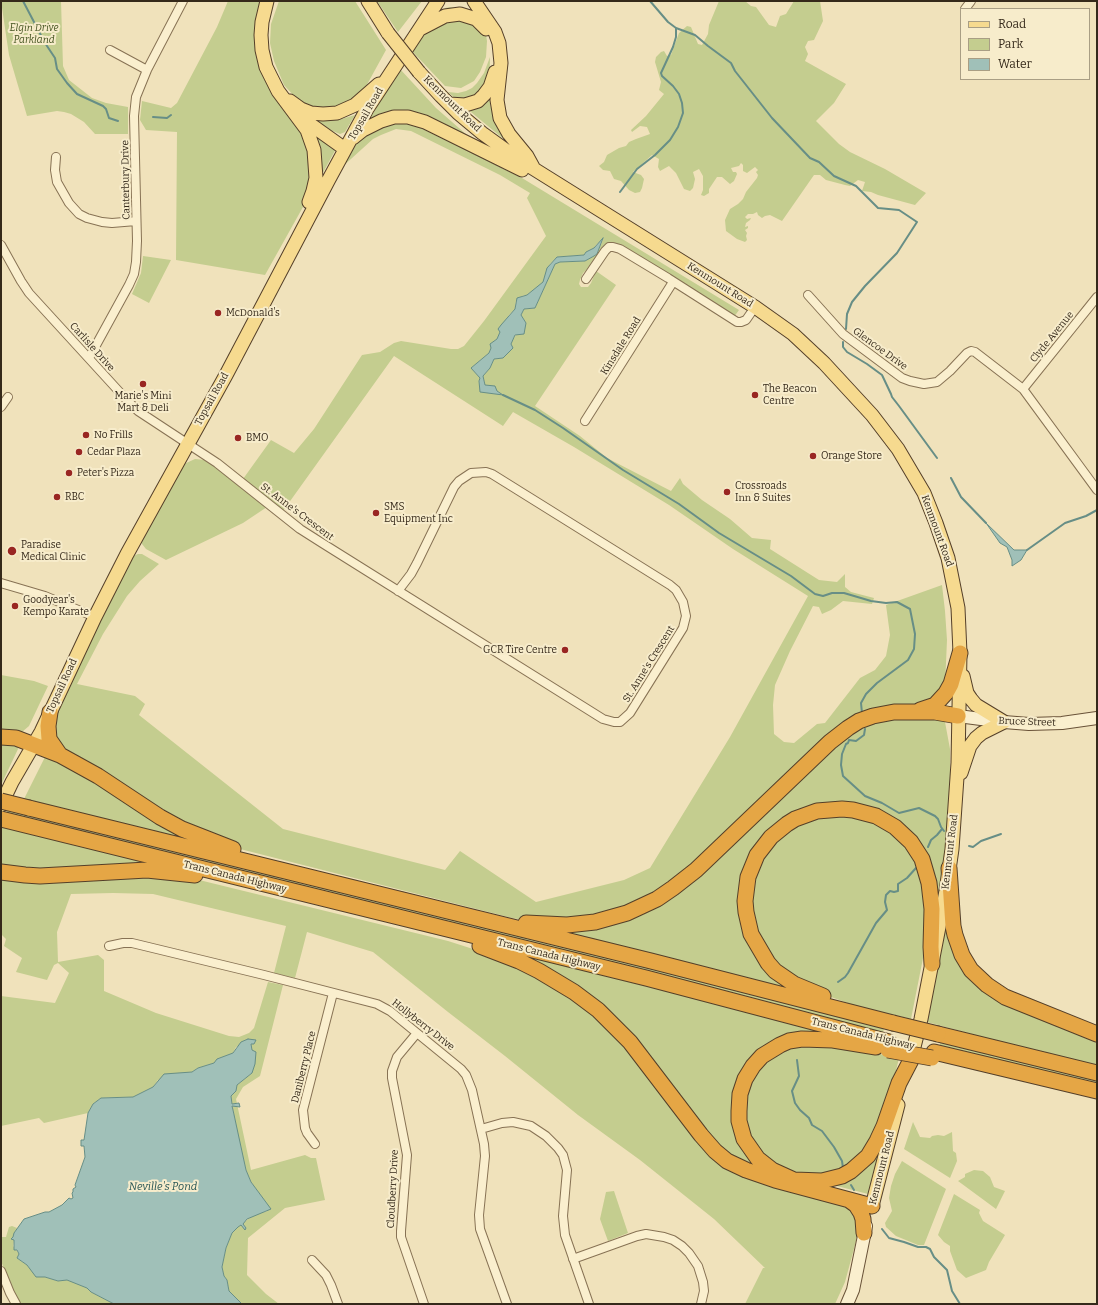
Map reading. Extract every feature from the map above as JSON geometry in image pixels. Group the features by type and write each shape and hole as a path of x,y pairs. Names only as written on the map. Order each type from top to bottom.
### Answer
{"highway":[{"path":"916,712 936,705 946,694 960,653"},
{"path":"50,712 48,726 49,739 60,755"},
{"path":"1,737 16,738 60,755 81,766 160,817 182,828 234,850 312,872 325,882 337,879 492,916 533,924 559,925 580,924 615,917 651,902 673,888 708,859 826,746 848,728 873,716 894,712 936,712 958,716"},
{"name":"Trans Canada Highway","path":"1,800 325,882 651,961 1097,1073"},
{"path":"893,1023 804,990 784,978 768,963 751,934 746,912 746,888 752,866 757,855 771,837 787,824 795,819 817,811 830,809 853,810 876,816 886,821 911,842 922,859 926,870 930,883 932,909 932,964"},
{"name":"Trans Canada Highway","path":"1,819 653,980 888,1046 1030,1075 1097,1091"},
{"path":"949,868 954,935 962,955 975,974 990,988 1005,997 1097,1034"},
{"path":"2,872 40,876 129,870 155,870 205,877 315,903 328,900 340,909 392,921 473,944 519,961 553,978 590,1004 621,1032 636,1049 701,1135 723,1158 750,1172 846,1199 873,1203"},
{"path":"873,1203 780,1175 761,1162 753,1153 743,1134 739,1121 739,1102 744,1083 753,1066 770,1050 785,1042 796,1039 826,1039 888,1046"},
{"path":"794,1180 813,1181 831,1179 851,1171 863,1161 873,1148 881,1133 899,1083 911,1060"},
{"path":"846,1199 856,1206 861,1213 864,1233"}],"main road":[{"path":"267,1 261,42 264,58 273,84 307,130 314,150 316,171 313,191 294,245"},
{"path":"272,1 266,26 268,57 272,73 280,88 298,107 315,113 332,114 341,112 355,105 369,91 387,78"},
{"name":"Kenmount Road","path":"368,1 388,33 419,72 449,104 488,137 534,170 755,307 793,334 841,380 888,434 914,474 932,513 950,566 958,608 960,653 956,788 949,868 921,1019 911,1060 898,1102 864,1233 859,1263 847,1304"},
{"name":"Topsail Road","path":"1,805 12,782 34,746 126,554 226,375 348,145 387,78 438,1"},
{"path":"468,1 481,13"},
{"path":"474,1 494,32 500,49 501,63 497,98 500,118 509,134 527,156 534,170"},
{"path":"419,29 445,16 460,14 471,16 480,22 492,39 496,52 496,63 493,79 487,91 474,103 465,105 449,104"},
{"path":"292,111 310,125 348,145 363,130 381,120 394,117 408,117 431,125 516,168 556,183"},
{"path":"960,653 964,680 969,696 976,704 1004,722"},
{"name":"Bruce Street","path":"958,716 1004,722 1051,724 1078,722 1097,718"},
{"path":"956,788 973,741 982,732 1004,722"},
{"name":"Kenmount Road","path":"856,1304 859,1263"}],"street":[{"name":"Canterbury Drive","path":"89,358 132,279 135,268 137,252 135,106 139,89 147,70 183,1"},
{"path":"110,50 147,70"},
{"path":"56,157 55,170 57,182 69,204 79,214 102,222 136,221"},
{"name":"Carlisle Drive","path":"1,245 3,253 29,294 125,398 138,411 188,444"},
{"path":"586,279 605,251 613,247 620,249 736,322 746,320 755,307"},
{"name":"Kinsdale Road","path":"585,421 673,282"},
{"name":"Glencoe Drive","path":"808,295 843,334 902,378 920,383 937,382 950,371 966,353 971,351 978,355 1023,389 1097,490"},
{"name":"Clyde Avenue","path":"1023,389 1097,297"},
{"path":"1,407 8,397"},
{"name":"St. Anne's Crescent","path":"188,444 233,475 300,528 398,591 603,719 620,722 630,713 683,628 686,616 686,609 683,602 676,590 670,585 492,474 486,472 471,473 459,481 454,487 417,563 411,574 398,591"},
{"path":"1,583 45,596 95,617"},
{"name":"Hollyberry Drive","path":"109,946 132,943 384,1007 458,1066 466,1075 472,1090 485,1150 479,1215 480,1230 507,1304"},
{"name":"Daniberry Place","path":"315,1144 305,1128 303,1110 333,993"},
{"name":"Cloudberry Drive","path":"417,1033 397,1057 392,1071 392,1078 407,1155 401,1237 424,1304"},
{"path":"481,1129 502,1123 513,1122 531,1126 546,1136 563,1155 567,1170 563,1226 589,1304"},
{"path":"573,1259 646,1234 673,1240 689,1253 698,1266 704,1291 701,1304"},
{"path":"312,1260 326,1275 338,1304"},
{"path":"1,1271 16,1304"}],"green space":[{"name":"Elgin Drive Parkland","path":"1,1 61,1 63,66 69,80 92,98 106,103 128,107 128,134 95,134 84,122 71,114 64,112 57,111 27,116 9,55"},
{"path":"228,1 264,1 257,35 312,154 308,198 265,275 176,260 177,132 146,130 140,120 142,101 171,108 177,103 217,27"},
{"path":"279,1 355,1 386,50 353,110 308,107 295,97 284,85 274,61 270,43 271,24"},
{"path":"377,1 422,1 398,32"},
{"path":"719,1 745,1 751,6 756,7 769,25 776,27 780,16 786,14 794,1 820,1 823,21 814,40 808,41 805,47 808,54 805,61 846,84 834,103 816,121 839,144 850,152 885,169 926,193 915,205 871,192 862,191 865,182 858,180 850,186 826,180 820,175 814,175 782,221 770,215 762,218 757,212 748,214 745,217 747,219 751,218 746,223 745,227 748,226 745,230 747,233 747,240 745,242 737,239 726,231 725,220 730,209 743,199 746,192 757,178 758,175 756,172 758,170 755,167 747,173 743,171 743,165 741,163 739,166 731,168 733,172 736,172 737,174 734,181 730,184 722,177 717,177 709,189 709,193 704,196 701,195 703,190 703,176 699,169 693,172 695,179 693,188 690,191 684,189 676,173 669,166 660,171 658,167 659,159 652,155 633,172 641,175 644,179 640,192 635,193 629,190 621,181 614,179 610,171 603,170 599,166 604,162 607,155 626,146 629,142 650,134 647,127 640,126 632,132 631,130 646,116 664,94 659,90 661,82 655,62 656,57 664,51 667,56 671,55 679,33 687,26 691,27 698,44 702,45 708,34 709,25"},
{"path":"450,7 462,9 486,35 487,41 486,57 480,72 474,81 461,88 445,86 412,51 445,8"},
{"path":"490,57 490,104 493,116 499,129 512,146 448,92 458,93 472,88 484,73"},
{"path":"400,69 436,108 475,142 427,120 366,125"},
{"path":"290,100 326,120 338,120 355,115 345,132 340,134 311,122"},
{"path":"405,120 522,178 739,310 734,317 615,244 583,273 579,284 581,287 588,287 596,271 616,285 535,406 580,436 607,458 671,491 680,478 683,484 702,500 730,519 752,538 771,540 770,549 819,580 837,582 845,574 845,587 851,592 874,598 872,604 843,601 831,610 822,614 819,607 813,606 790,651 775,685 773,705 774,734 784,742 794,743 817,724 825,723 860,678 875,670 886,656 890,635 886,605 942,585 947,640 945,686 934,702 870,713 672,885 599,918 529,921 512,918 240,849 206,836 64,752 50,727 129,560 131,557 142,554 159,564 140,581 127,596 103,634 77,684 135,696 145,704 139,715 283,829 445,870 460,851 536,902 624,880 650,868 730,737 808,596 733,549 669,505 574,447 513,412 503,426 394,356 283,511 243,479 271,440 294,453 314,429 362,355 380,352 394,343 401,341 451,349 458,349 464,346 546,236 527,198 530,193 500,175 411,131 396,129 373,139 341,168 358,140 368,132","holes":["603,239 597,254 585,261 560,262 555,264 535,308 524,309 521,315 526,323 512,340 512,348 503,358 494,359 490,368 483,376 485,385 500,393 492,393 480,385 480,378 471,368 489,353 491,344 497,339 509,315 515,309 516,301 522,296 527,295 544,282 550,264 557,257 584,255"]},
{"path":"311,126 338,145 319,180"},
{"path":"143,256 171,260 149,303 132,294 141,273"},
{"path":"195,459 205,460 214,466 267,507 243,523 166,560 146,549 141,541 184,464"},
{"path":"1,675 34,681 48,686 29,726 22,732 1,735"},
{"path":"942,718 945,722 950,749 950,786 946,853 936,914 910,836 834,805 760,844 745,926 802,993 599,943 550,928 635,913 824,751 875,719"},
{"path":"1,739 17,746 18,749 1,785"},
{"path":"47,753 228,850 24,799"},
{"path":"8,809 403,906 884,1028 883,1033 6,814"},
{"path":"824,813 869,818 906,842 925,879 925,948 911,1019 856,1006 806,988 767,957 748,908 757,863 786,829"},
{"path":"1,826 201,872 1,870"},
{"path":"130,874 195,879 448,941 498,957 543,977 613,1030 707,1150 853,1209 859,1230 845,1282 835,1304 745,1304 763,1268 765,1268 714,1219 640,1160 578,1115 373,952 307,932 295,978 274,973 286,926 153,894 71,894 57,932 58,962 98,955 104,960 104,991 156,1013 229,1036 239,1037 249,1033 254,1028 268,982 283,985 260,1076 243,1087 236,1099 251,1170 305,1155 311,1158 316,1158 325,1200 285,1208 248,1238 247,1275 266,1294 279,1304 242,1304 229,1291 222,1267 226,1248 232,1233 252,1216 261,1212 266,1212 268,1206 251,1182 246,1170 236,1130 231,1096 236,1091 237,1085 252,1073 251,1044 255,1043 236,1047 233,1053 192,1072 158,1080 153,1087 133,1097 101,1098 93,1104 88,1113 44,1123 39,1118 1,1126 1,996 55,1003 69,973 58,963 54,965 47,980 16,972 22,958 4,946 6,939 1,934 1,877"},
{"path":"948,910 968,972 1097,1036 1097,1068 927,1022"},
{"path":"478,942 557,964 854,1038 777,1041 735,1107 772,1175 726,1156 619,1025"},
{"path":"941,1041 1097,1078 1097,1086 939,1047"},
{"path":"790,1046 846,1047 899,1058 889,1100 866,1152 837,1174 791,1174 756,1151 742,1110 757,1067"},
{"path":"913,1122 920,1137 930,1138 938,1135 944,1136 952,1132 953,1151 956,1153 957,1161 950,1178 904,1149"},
{"path":"884,1137 868,1194 829,1184"},
{"path":"902,1161 946,1189 924,1245 918,1245 896,1236 886,1227 885,1223 892,1211 889,1198 891,1186"},
{"path":"974,1170 983,1171 990,1177 994,1187 1005,1191 996,1209 958,1181 965,1177 965,1174"},
{"path":"614,1191 628,1233 608,1241 600,1219 606,1192"},
{"path":"954,1194 980,1210 979,1213 983,1221 1005,1235 986,1270 966,1278 957,1270 950,1251 950,1246 938,1235"},
{"path":"12,1226 17,1228 11,1239 14,1240 13,1246 19,1254 17,1258 27,1265 39,1277 45,1277 58,1281 67,1279 87,1288 91,1292 114,1304 20,1304 15,1297 1,1261 1,1237 6,1237 9,1227"}],"water":[{"path":"603,238 597,254 585,261 560,262 555,264 535,308 524,309 521,315 526,323 524,334 515,335 511,344 513,348 503,358 494,359 490,368 483,376 485,385 495,386 497,391 503,395 480,392 480,378 471,368 489,353 491,348 490,344 497,339 500,332 498,329 515,309 517,298 527,295 543,282 547,268 557,257 584,255 586,252 594,248"},
{"path":"986,523 1014,550 1027,550 1021,560 1012,566 1012,560 1007,547 1000,543"},
{"name":"Neville's Pond","path":"248,1039 256,1040 254,1044 251,1044 252,1050 256,1052 255,1064 252,1073 237,1085 236,1091 231,1096 232,1104 239,1103 240,1107 232,1106 246,1170 251,1182 271,1209 247,1219 243,1224 246,1228 245,1230 241,1225 238,1227 232,1233 226,1248 222,1267 224,1276 227,1280 229,1291 242,1304 114,1304 91,1292 87,1288 67,1280 58,1281 45,1277 36,1277 27,1265 17,1258 19,1254 17,1250 14,1250 14,1240 11,1239 24,1219 49,1212 62,1205 69,1198 73,1198 73,1189 76,1187 75,1185 85,1157 84,1146 81,1146 81,1140 84,1140 88,1113 93,1104 101,1098 133,1097 153,1087 164,1074 192,1072 198,1068 214,1063 217,1059 233,1053 241,1042"}],"waterway":[{"path":"23,1 45,43 55,58 57,69 67,83 77,94 103,106 106,109 109,118 118,121"},
{"path":"620,192 637,169 655,155 670,140 678,127 683,113 679,94 661,73 673,47 676,37 676,28 668,22 650,1"},
{"path":"676,28 695,35 731,63 735,71 772,118 810,158 819,162 834,176 856,186 878,208 899,210 917,222 897,253 865,286 852,302 847,314 846,329"},
{"path":"153,117 167,118 171,115"},
{"path":"843,342 843,347 847,352 882,375 892,397 937,458"},
{"path":"503,395 535,410 623,470 679,504 719,533 791,576 815,594 823,596 832,593 844,593 871,601 886,603 897,602 910,609 915,634 914,649 908,660 877,683 866,694 861,703 862,713"},
{"path":"951,478 961,497 986,523"},
{"path":"1027,550 1065,523 1086,516 1097,510"},
{"path":"865,729 864,735 856,741 849,740 846,744 842,754 841,765 843,776 865,796 882,803 899,813 919,808 935,816 944,831"},
{"path":"928,847 931,840 942,829"},
{"path":"969,846 973,847 981,841 1001,834"},
{"path":"838,982 848,973 876,923 887,910 885,902 886,895 890,891 898,891 898,884 907,878 916,868"},
{"path":"797,1060 799,1076 792,1091 795,1103 809,1118 812,1125 822,1131 834,1147 842,1161 843,1168"},
{"path":"851,1185 854,1190"},
{"path":"882,1229 889,1238 930,1249 934,1257 947,1270 952,1291 960,1304"}],"place":[{"name":"McDonald's","path":"218,313"},
{"name":"Marie's Mini Mart & Deli","path":"143,384"},
{"name":"The Beacon Centre","path":"755,395"},
{"name":"No Frills","path":"86,435"},
{"name":"BMO","path":"238,438"},
{"name":"Cedar Plaza","path":"79,452"},
{"name":"Orange Store","path":"813,456"},
{"name":"Peter's Pizza","path":"69,473"},
{"name":"Crossroads Inn & Suites","path":"727,492"},
{"name":"RBC","path":"57,497"},
{"name":"SMS Equipment Inc","path":"376,513"},
{"name":"Paradise Medical Clinic","path":"12,551"},
{"name":"Goodyear's Kempo Karate","path":"15,606"},
{"name":"GCR Tire Centre","path":"565,650"}]}
